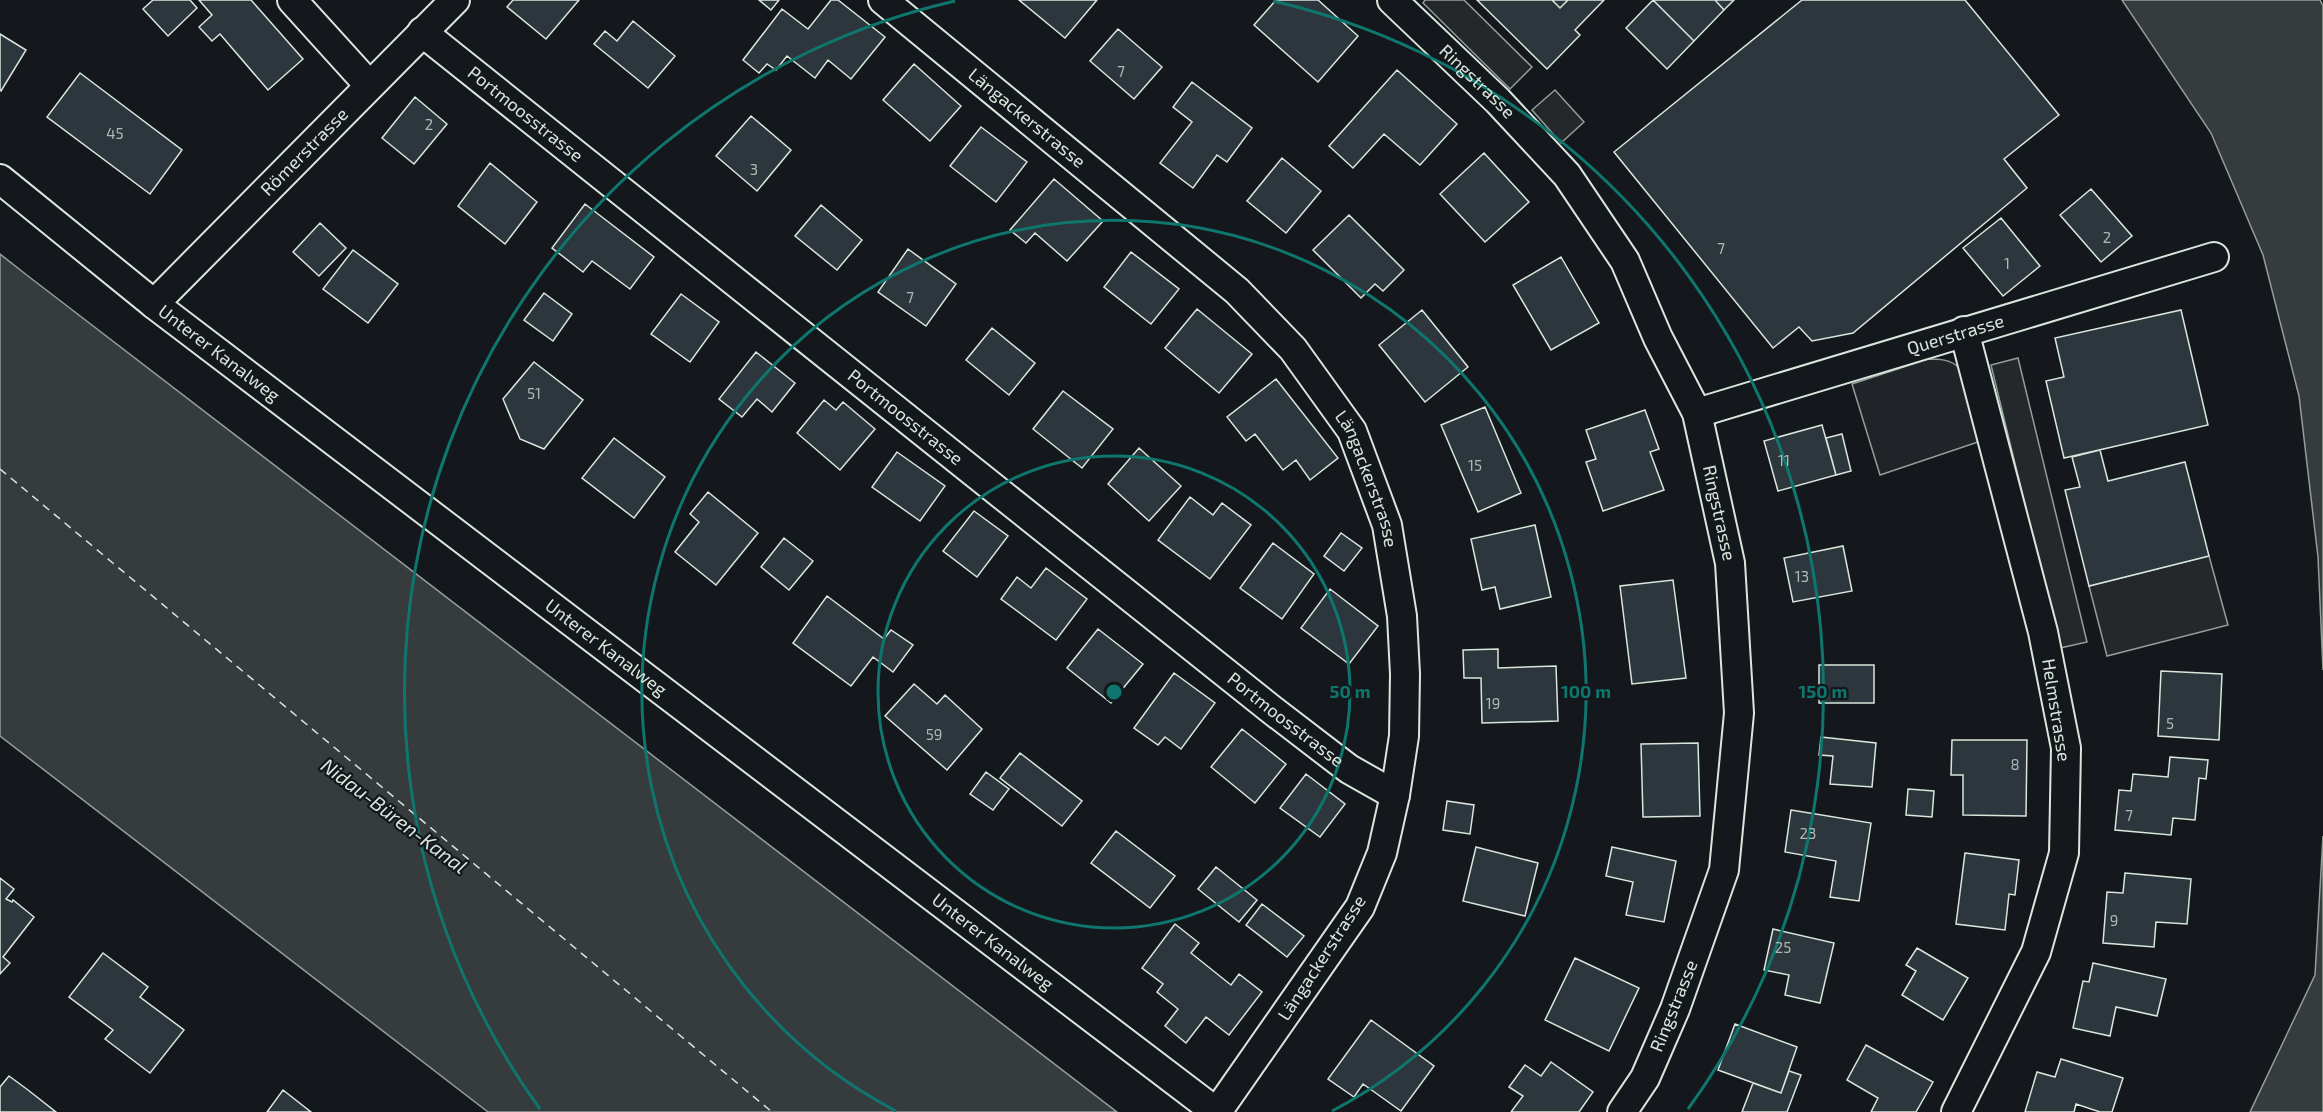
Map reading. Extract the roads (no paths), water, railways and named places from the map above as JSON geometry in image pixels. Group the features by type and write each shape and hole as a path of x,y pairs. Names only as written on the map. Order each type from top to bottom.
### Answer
{"street":[{"path":"292,0 369,85"},
{"name":"Römerstrasse","path":"154,304 455,0"},
{"name":"Längackerstrasse","path":"883,0 1237,291 1293,350 1352,431 1387,525 1402,616 1405,674 1404,736 1395,795 1382,853 1360,907 1216,1112"},
{"name":"Ringstrasse","path":"1392,0 1498,102 1567,175 1625,261 1658,338 1697,413 1730,563 1739,713 1724,870 1676,1009 1645,1078 1622,1112"},
{"name":"Portmoosstrasse","path":"422,32 1272,710 1348,769 1395,795"},
{"name":"Unterer Kanalweg","path":"0,179 154,304 1216,1112"},
{"name":"Querstrasse","path":"1697,413 2214,257"},
{"name":"Helmstrasse","path":"1956,1112 2037,952 2064,853 2066,748 2043,632 1964,331"}],"water":[{"path":"2122,0 2320,0 2323,6 2323,670 2318,557 2299,396 2263,255 2211,133"},
{"name":"Nidau-Büren-Kanal","path":"0,254 1117,1112 488,1112 0,736"},
{"path":"2323,836 2323,1112 2250,1112 2315,975"}]}
